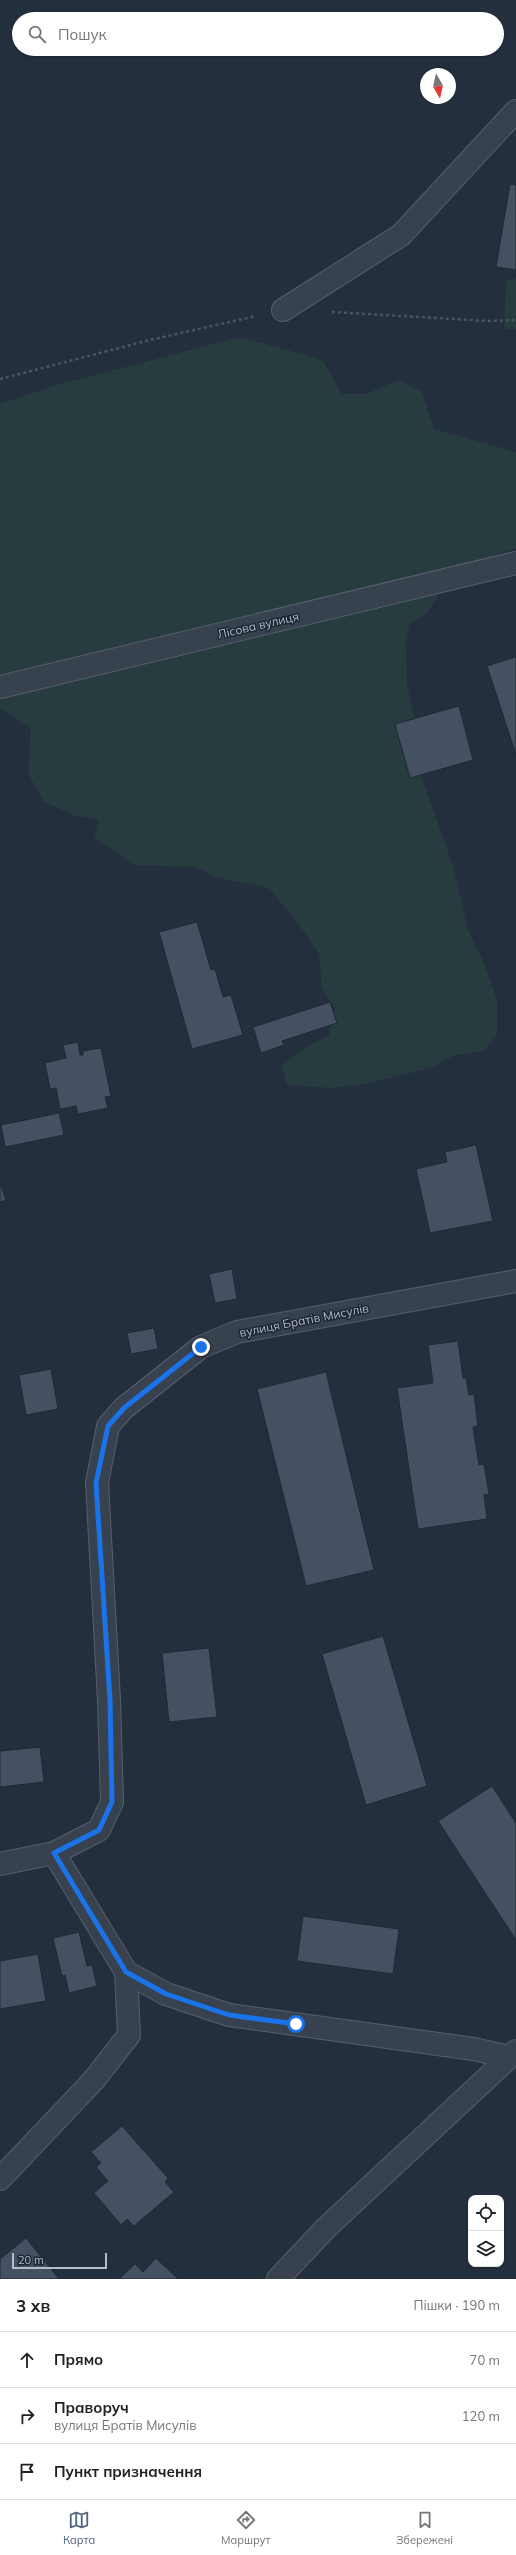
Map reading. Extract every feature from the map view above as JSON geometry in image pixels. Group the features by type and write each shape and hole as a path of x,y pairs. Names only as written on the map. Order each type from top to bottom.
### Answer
{"street":[{"path":"283,310 401,235 516,111"},
{"name":"Лісова вулиця","path":"0,687 516,563"},
{"name":"вулиця Братів Мисулів","path":"0,1864 54,1853 99,1830 112,1802 110,1700 96,1483 108,1426 124,1408 201,1347 238,1332 516,1280"},
{"path":"0,2179 93,2081 129,2035 126,1972 54,1853"},
{"path":"126,1972 166,1994 229,2015 512,2054"},
{"path":"278,2279 326,2228 512,2054"}],"path":[{"path":"0,379 150,340 283,310"},
{"path":"329,312 489,321 516,320"}],"green space":[{"path":"516,279 516,329 504,329 506,281"},
{"path":"240,337 309,356 324,362 342,394 366,394 398,380 422,392 434,429 516,452 516,548 454,569 428,612 410,624 406,642 407,685 419,736 421,775 453,866 468,930 484,963 497,1000 497,1035 484,1051 455,1055 431,1068 366,1084 331,1088 287,1085 282,1066 301,1050 329,1035 335,1010 322,988 319,954 297,922 269,888 218,878 195,867 134,865 94,837 99,819 75,816 43,801 28,773 31,728 0,708 0,404 53,386"}],"building":[{"path":"510,184 516,185 516,270 496,267"},
{"path":"516,657 516,755 487,666"},
{"path":"459,706 473,760 410,778 395,724"},
{"path":"197,922 211,970 215,969 223,997 231,995 243,1035 192,1049 159,932"},
{"path":"330,1002 337,1023 282,1041 284,1045 261,1053 253,1027"},
{"path":"78,1042 80,1055 83,1055 83,1051 101,1048 111,1096 105,1097 108,1108 78,1114 76,1106 60,1109 56,1088 50,1089 45,1063 66,1058 63,1045"},
{"path":"59,1113 64,1135 5,1147 1,1125"},
{"path":"476,1145 493,1221 430,1233 416,1169 447,1162 445,1152"},
{"path":"0,1183 6,1200 0,1202"},
{"path":"232,1269 237,1299 215,1303 209,1274"},
{"path":"154,1328 158,1349 131,1354 127,1333"},
{"path":"458,1341 463,1378 466,1378 469,1395 474,1394 478,1426 473,1427 479,1465 484,1464 489,1494 484,1495 487,1519 418,1529 397,1388 433,1383 428,1345"},
{"path":"51,1369 58,1409 26,1415 19,1375"},
{"path":"326,1372 374,1570 306,1586 257,1389"},
{"path":"383,1636 427,1786 366,1805 322,1654"},
{"path":"209,1648 217,1717 169,1722 162,1653"},
{"path":"40,1747 44,1782 0,1787 0,1751"},
{"path":"492,1786 516,1823 516,1940 438,1821"},
{"path":"303,1916 399,1929 393,1974 297,1961"},
{"path":"79,1932 87,1966 92,1965 97,1986 69,1993 65,1975 62,1976 53,1938"},
{"path":"38,1954 46,2001 0,2009 0,1961"},
{"path":"122,2126 168,2178 165,2182 174,2192 134,2226 127,2219 121,2225 94,2193 108,2181 96,2167 101,2163 91,2152"},
{"path":"26,2238 59,2279 0,2279 0,2259"},
{"path":"156,2258 178,2279 119,2279 135,2264 143,2272"}],"route":[{"path":"201,1347 124,1408 108,1426 96,1483 110,1700 112,1802 99,1830 54,1853 126,1972 166,1994 229,2015 296,2024"}]}
